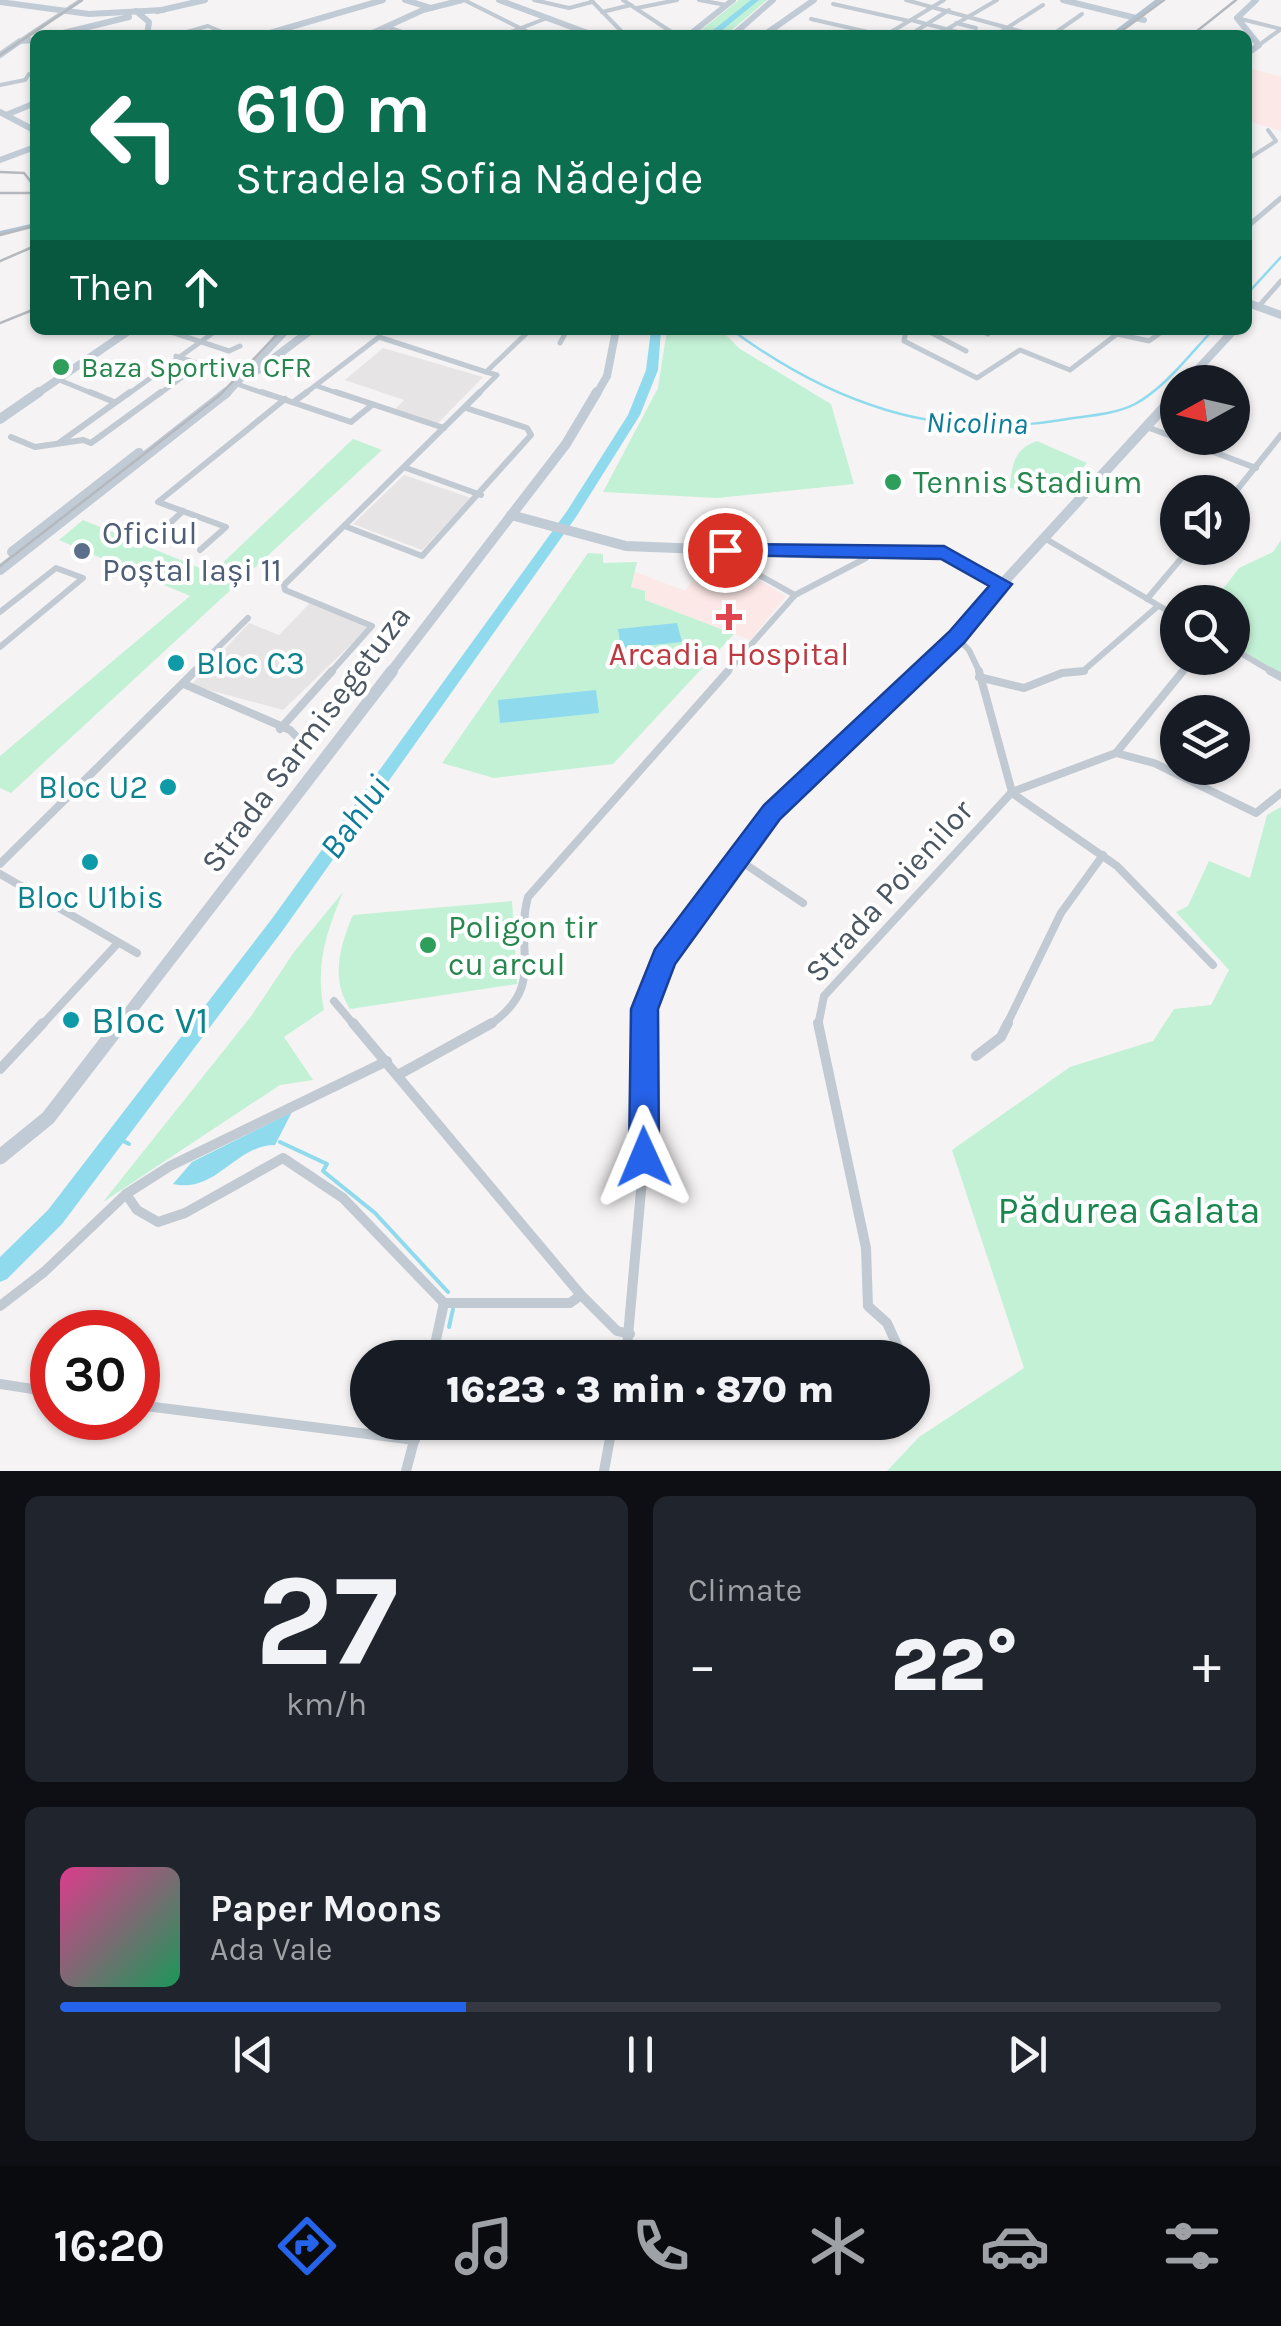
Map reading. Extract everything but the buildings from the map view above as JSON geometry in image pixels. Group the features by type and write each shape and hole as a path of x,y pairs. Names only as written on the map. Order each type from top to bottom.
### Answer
{"main road":[{"path":"1128,30 1160,0"},
{"path":"1121,30 1170,0"},
{"path":"0,235 30,228"}],"street":[{"path":"36,30 80,0"},
{"path":"76,30 205,0"},
{"path":"280,30 383,0"},
{"path":"405,0 431,8"},
{"path":"380,30 431,8 463,0 519,29 547,18"},
{"path":"499,0 579,30"},
{"path":"534,0 569,8 591,1 619,30"},
{"path":"623,0 668,30"},
{"path":"602,12 677,0"},
{"path":"699,0 730,2"},
{"path":"739,30 773,0"},
{"path":"771,30 814,0"},
{"path":"906,0 1015,30"},
{"path":"893,30 944,0"},
{"path":"946,29 997,0"},
{"path":"1064,0 1141,18"},
{"path":"1072,0 1141,18"},
{"path":"1237,18 1256,0"},
{"path":"0,2 142,14 149,22 148,30"},
{"path":"695,30 730,2"},
{"path":"833,4 950,30"},
{"path":"1004,30 1043,5"},
{"path":"83,30 163,10"},
{"path":"917,30 949,10"},
{"path":"1059,30 1082,14"},
{"path":"1237,18 1281,29"},
{"path":"1237,18 1247,30"},
{"path":"811,20 860,30"},
{"path":"956,23 976,28"},
{"path":"387,27 396,30"},
{"path":"1252,50 1281,29"},
{"path":"0,54 30,34"},
{"path":"1252,36 1259,44"},
{"path":"17,43 30,42"},
{"path":"0,85 24,80 28,74"},
{"path":"2,115 30,105"},
{"path":"2,115 30,128"},
{"path":"1252,156 1276,141 1268,130"},
{"path":"0,160 30,146"},
{"path":"1252,217 1281,198"},
{"path":"1252,305 1281,281"},
{"path":"1252,305 1281,315"},
{"path":"0,419 123,335"},
{"path":"178,335 231,352 240,346"},
{"path":"59,444 208,335"},
{"path":"233,383 272,335"},
{"path":"0,570 233,383 281,335"},
{"path":"0,562 233,383 303,335"},
{"path":"486,372 525,335"},
{"path":"560,343 564,335"},
{"name":"Strada Sarmisegetuza","path":"0,1157 48,1118 517,516 593,404 614,355 616,335"},
{"path":"905,335 904,342 977,378 1020,350 1070,370 1116,335"},
{"path":"936,335 966,351"},
{"path":"1122,335 1149,340 1156,335"},
{"path":"1202,365 1229,335"},
{"path":"280,729 371,629 368,621 284,588 497,375 380,337 295,401"},
{"path":"10,437 35,447 91,442 200,364 176,356"},
{"path":"57,379 114,402"},
{"path":"233,383 351,422 372,405"},
{"path":"317,386 444,428"},
{"path":"200,550 226,527 158,502 285,399"},
{"path":"348,526 422,556 530,439 531,431 466,408"},
{"path":"629,1340 644,1157 644,1009 665,958 772,812 957,638 1160,412"},
{"path":"1147,426 1256,468"},
{"path":"1250,475 1281,435"},
{"path":"406,468 481,495"},
{"path":"154,538 182,511"},
{"path":"517,516 626,546 865,554 944,552 1002,584"},
{"path":"979,676 1024,688 1062,673 1082,672 1158,606 1046,540"},
{"path":"725,550 723,555 795,595"},
{"path":"398,1075 505,1016 526,980 522,926 528,897 795,595 866,558 865,554"},
{"path":"1148,599 1176,565"},
{"path":"0,612 56,568 83,578 0,646"},
{"path":"0,864 248,618"},
{"name":"Strada Poienilor","path":"895,1340 887,1323 868,1306 866,1248 846,1168 846,1143 819,1011 824,996 1012,792 979,676 966,643 957,638"},
{"path":"1250,659 1281,677"},
{"path":"1012,792 1116,753 1179,675"},
{"path":"184,684 280,729 290,730 298,738"},
{"path":"1116,753 1154,763 1256,813 1281,794"},
{"path":"1012,792 1104,856 1212,965"},
{"path":"976,1056 1001,1037 1062,913 1104,856"},
{"path":"736,858 803,903"},
{"path":"2,878 137,953"},
{"path":"0,1069 118,943"},
{"path":"334,1000 581,1295 617,1331 630,1334"},
{"path":"0,1306 44,1272 126,1194 170,1166 386,1061"},
{"path":"126,1194 136,1210 158,1222 185,1213 283,1158 295,1160 350,1206 444,1303 570,1303 581,1295"},
{"path":"436,1340 444,1303"},
{"path":"0,1384 30,1389"},
{"path":"160,1408 350,1432"},
{"path":"406,1471 415,1440"},
{"path":"604,1471 610,1440"}],"shaded area":[{"path":"1252,69 1281,77 1281,131 1252,122"},
{"path":"383,348 483,377 438,423 395,409 404,400 345,380"},
{"path":"404,475 471,498 422,550 353,524"},
{"name":"Arcadia Hospital","path":"703,567 755,586 760,581 786,596 750,640 645,600 631,587 635,572 685,591"},
{"path":"310,603 369,627 283,710 191,685 249,623 279,635"}],"green space":[{"path":"739,0 767,0 732,30 701,30"},
{"path":"666,335 726,335 740,349 831,404 854,484 717,498 603,492 658,388"},
{"path":"353,439 382,450 11,793 0,788 0,756 190,596 59,540 83,520 212,573"},
{"path":"1037,441 1087,463 1070,481 1084,488 1081,491 1045,473 1031,491 1010,488 1016,458 1023,448"},
{"path":"1281,540 1281,674 1250,657 1250,585 1226,585 1239,568 1273,552"},
{"path":"588,553 603,554 603,563 637,562 631,587 645,591 645,600 734,634 613,764 494,778 442,763"},
{"name":"Pădurea Galata","path":"1281,807 1281,1471 887,1471 916,1440 930,1440 930,1430 1024,1368 952,1150 1070,1067 1153,1041 1174,1009 1211,1005 1229,970 1176,912 1188,906 1209,861 1250,878 1267,815"},
{"path":"343,892 324,950 324,1010 284,1037 313,1080 280,1085 103,1202 252,1015 294,952"},
{"name":"Poligon tir cu arcul","path":"512,901 517,984 350,1009 340,986 339,962 353,915"}],"water":[{"path":"677,623 682,642 621,648 618,629"},
{"path":"596,690 599,713 500,723 498,700"},
{"path":"292,1112 275,1145 248,1152 201,1182 173,1184 192,1162"}],"waterway":[{"name":"Bahlui","path":"717,30 755,0"},
{"name":"Nicolina","path":"1252,289 1281,257"},
{"name":"Bahlui","path":"0,1272 55,1217 277,925 572,514 634,415 652,370 656,335"},
{"name":"Nicolina","path":"739,335 769,356 847,396 929,420 971,425 1015,425 1118,411 1135,404 1167,380 1208,335"},
{"path":"114,1136 129,1144"},
{"path":"280,1142 327,1164 323,1171 375,1213 448,1292"},
{"path":"449,1327 453,1309"}],"tram line":[{"path":"37,30 82,0"},
{"path":"1123,30 1164,0"},
{"path":"0,55 30,35"},
{"path":"0,172 24,173 30,181"},
{"path":"0,193 30,193"},
{"path":"0,235 30,227"},
{"path":"0,566 220,395 276,335"}],"railway":[{"path":"1198,30 1236,0"},
{"path":"0,261 30,248"},
{"path":"0,323 30,311"}],"place":[{"name":"Baza Sportiva CFR","path":"61,367"},
{"name":"Tennis Stadium","path":"893,482"},
{"name":"Oficiul Poștal Iași 11","path":"82,551"},
{"name":"Arcadia Hospital","path":"729,617"},
{"name":"Bloc C3","path":"176,663"},
{"name":"Bloc U2","path":"168,787"},
{"name":"Bloc U1bis","path":"90,862"},
{"name":"Poligon tir cu arcul","path":"428,945"},
{"name":"Bloc V1","path":"71,1020"}],"route":[{"path":"644,1157 644,1009 665,958 772,812 957,638 1002,584 944,552 823,554 725,550"}]}
